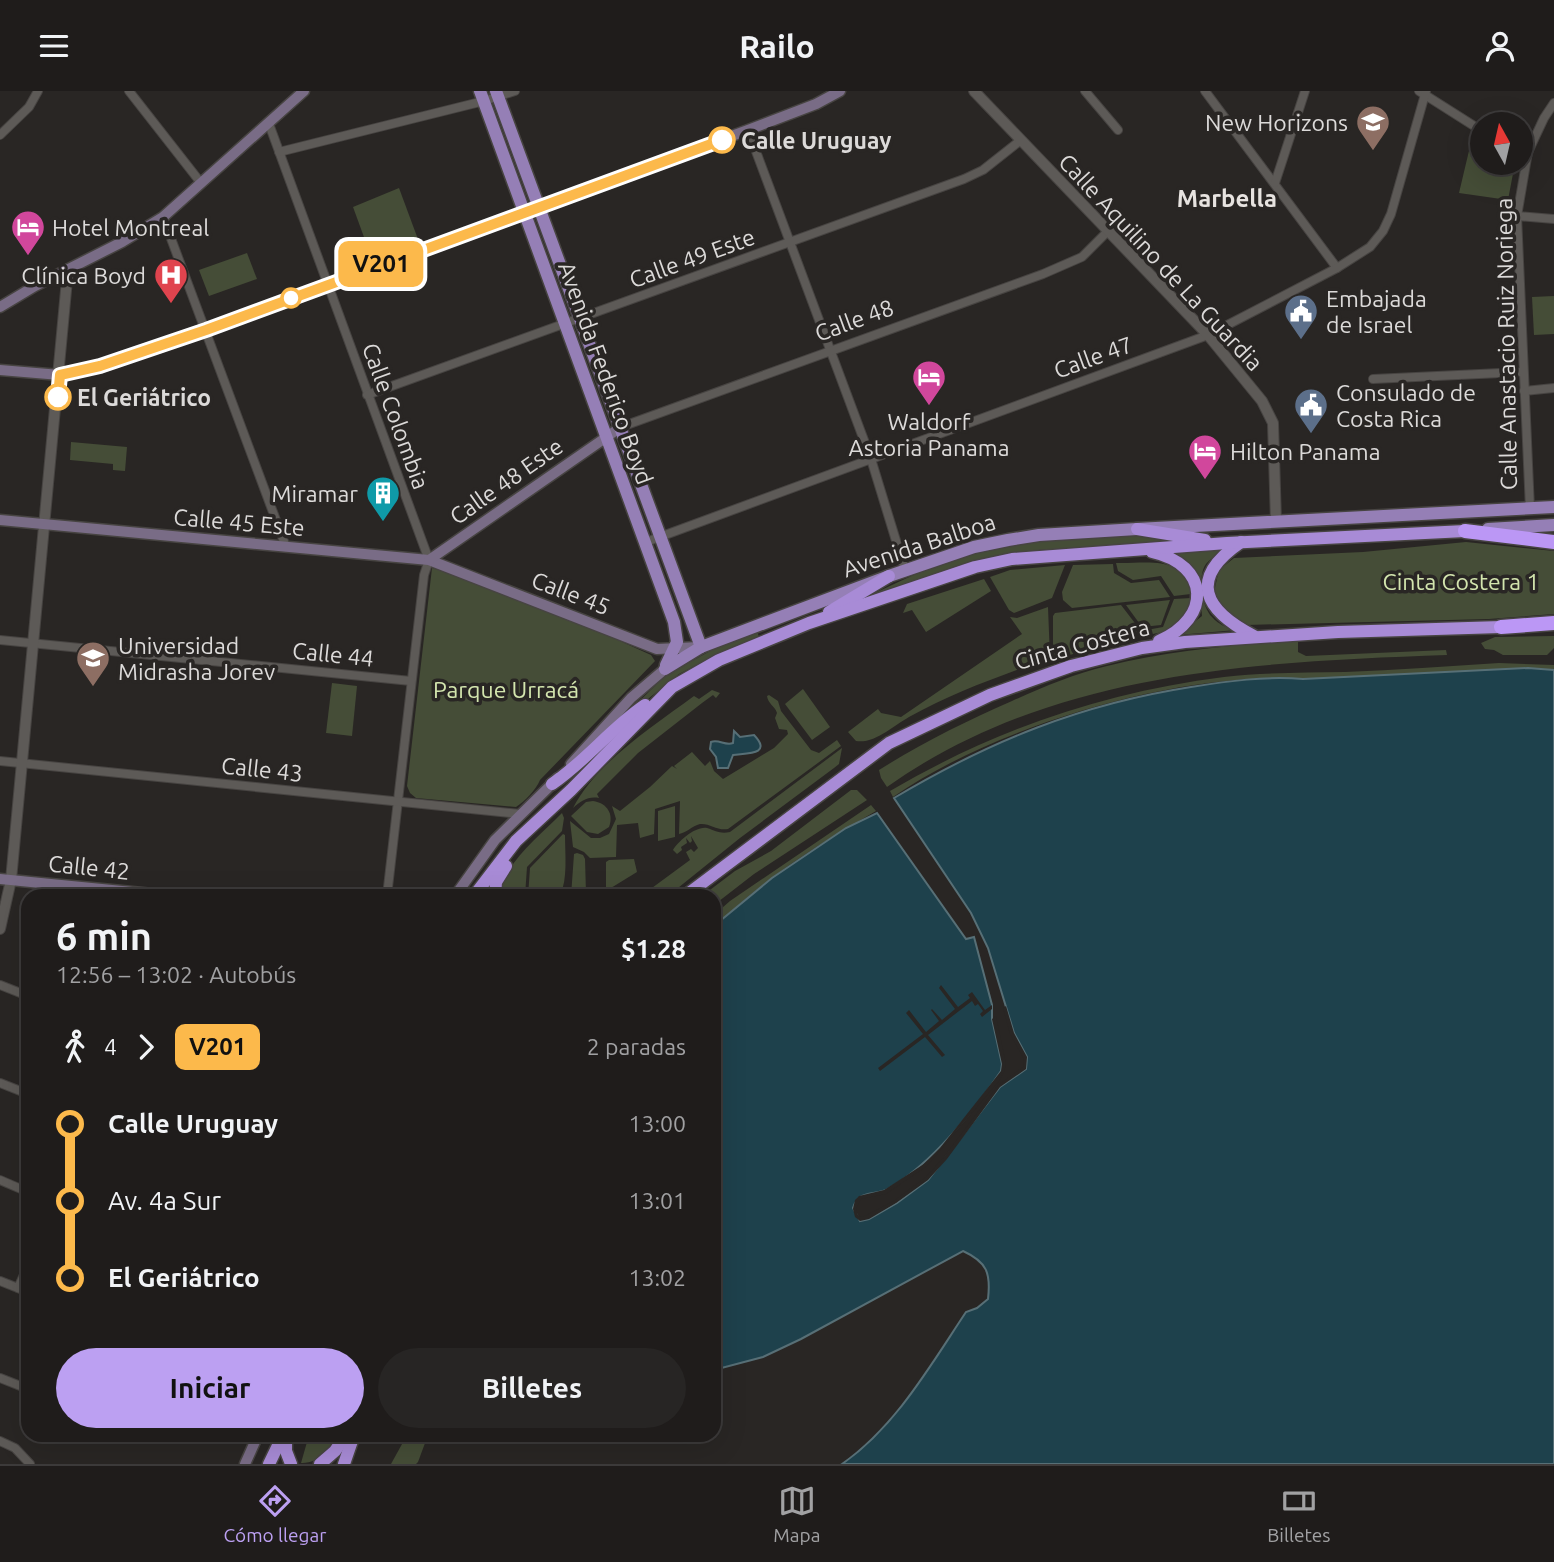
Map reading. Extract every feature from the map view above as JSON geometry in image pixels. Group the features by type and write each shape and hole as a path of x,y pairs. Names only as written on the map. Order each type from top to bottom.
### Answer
{"highway":[{"path":"1137,529 1227,543"},
{"name":"Avenida Balboa","path":"479,889 511,847 671,687 719,660 809,624 975,567 1012,559 1227,543 1465,531 1554,542"},
{"path":"1241,542 1214,566 1210,576 1209,593 1214,607 1222,616 1254,636"},
{"path":"1122,551 1146,551 1174,559 1186,569 1196,584 1196,608 1187,623 1175,633 1142,648"},
{"path":"809,624 889,576"},
{"path":"1501,627 1554,625"},
{"name":"Cinta Costera","path":"694,889 899,738 958,709 1026,681 1103,656 1142,648 1254,636 1501,627"},
{"path":"552,784 568,773 633,714 671,687"},
{"path":"496,889 502,870 534,833 544,815"},
{"path":"270,1464 281,1442"},
{"path":"285,1442 291,1464"},
{"path":"320,1464 341,1442"},
{"path":"345,1464 352,1442"}],"main road":[{"path":"0,307 122,243 163,216 270,124 304,91"},
{"path":"0,370 60,375 100,366 206,330 748,130 816,104 839,91"},
{"name":"Avenida Federico Boyd","path":"497,94 701,647"},
{"name":"Avenida Federico Boyd","path":"482,96 646,542 677,632 679,653"},
{"name":"Calle 48","path":"607,436 621,427"},
{"name":"Calle 48 Este","path":"429,561 607,436"},
{"name":"Avenida Balboa","path":"679,653 905,570 974,547 1008,540 1039,535 1137,529 1554,507"},
{"path":"0,520 46,524"},
{"name":"Calle 45 Este","path":"46,524 429,561"},
{"name":"Avenida Balboa","path":"1465,531 1554,525"},
{"name":"Calle 45","path":"429,561 657,649 679,653"},
{"path":"460,889 495,840 552,784 631,698 679,653"},
{"name":"Calle 42","path":"6,879 104,889"},
{"path":"245,1464 255,1442"}],"street":[{"path":"0,135 29,107 38,91"},
{"path":"129,91 201,183"},
{"path":"279,152 482,96 515,91"},
{"name":"Calle Aquilino de La Guardia","path":"974,91 1208,335 1262,401 1273,423 1276,522"},
{"path":"1085,91 1118,130"},
{"path":"1205,91 1338,268"},
{"path":"1275,183 1305,91"},
{"path":"1423,92 1470,123"},
{"name":"Calle 47","path":"646,542 1208,335 1338,268 1370,247 1383,231 1391,213 1423,92"},
{"name":"Calle Anastacio Ruiz Noriega","path":"1533,136 1554,103"},
{"name":"Calle Colombia","path":"270,124 429,561"},
{"path":"748,130 871,459 905,570"},
{"name":"Calle 49 Este","path":"367,395 964,179 983,170 1021,140"},
{"name":"Calle Anastacio Ruiz Noriega","path":"1521,175 1517,216 1530,509"},
{"path":"163,216 286,547"},
{"path":"1517,216 1554,219"},
{"name":"Calle 48","path":"621,427 1043,274 1082,257 1108,231"},
{"path":"0,929 22,764 68,269"},
{"path":"1373,379 1522,372"},
{"path":"1524,391 1554,388"},
{"path":"388,889 424,575 429,561"},
{"name":"Calle 44","path":"0,640 411,681"},
{"name":"Calle 43","path":"0,761 520,814"},
{"path":"0,985 21,993"},
{"path":"0,1083 21,1091"},
{"path":"0,1180 21,1189"},
{"path":"0,1281 21,1289"},
{"path":"18,1288 21,1281"},
{"path":"0,1378 21,1386"},
{"path":"0,1441 15,1448 30,1464"}],"green space":[{"path":"1470,146 1470,175 1513,175 1508,200 1459,193"},
{"path":"399,188 419,242 372,259 353,207"},
{"path":"247,253 257,279 209,296 199,270"},
{"path":"1554,296 1554,334 1534,335 1532,297"},
{"path":"71,442 127,447 125,471 113,470 113,464 70,460"},
{"path":"1140,534 1203,542 1038,550 976,560 847,606 922,571 975,553 1020,542"},
{"name":"Cinta Costera 1","path":"1466,542 1554,551 1554,614 1489,619 1246,625 1222,613 1214,592 1219,570 1234,558 1363,552"},
{"path":"1234,545 1206,564 1201,583 1203,599 1209,612 1220,624 1236,630 1178,635 1202,616 1198,573 1185,563 1161,552"},
{"path":"1116,563 1152,563 1173,567 1181,572 1187,581 1191,594 1174,596 1161,576 1133,580 1118,571"},
{"path":"1113,564 1114,573 1131,583 1159,580 1170,597 1072,608 1063,600 1062,592 1073,565"},
{"path":"1065,565 1052,598 1014,613 1009,610 990,577 1010,570"},
{"name":"Parque Urracá","path":"432,568 510,591 651,655 655,661 516,807 416,798 407,786"},
{"path":"984,579 991,591 926,632 912,610 903,613 907,604"},
{"path":"1191,598 1189,609 1172,630 1110,643 1053,660 1055,613 1121,605 1141,631 1163,627 1174,599"},
{"path":"1170,600 1161,625 1142,627 1126,605"},
{"path":"1048,607 1050,658 943,700 870,740 856,741 848,732 878,709 881,713 901,717 1022,634 1010,617 1017,618"},
{"path":"757,631 759,637 679,674 612,728 666,675 712,650"},
{"path":"1554,636 1554,648 1547,655 1503,655 1485,649 1481,643 1495,637"},
{"path":"1298,640 1298,652 1306,656 1446,650 1447,655 1301,662 1156,680 1085,696 1016,718 950,748 887,787 881,778 879,770 944,733 1024,696 1083,673 1178,653"},
{"path":"1499,663 1554,665 1554,670 1528,668 1254,679 1201,684 1146,694 1035,726 983,747 935,771 893,797 890,791 929,769 1010,732 1093,704 1136,693 1239,675"},
{"path":"332,683 357,686 352,736 326,733"},
{"path":"803,689 830,727 812,740 785,704"},
{"path":"712,690 720,693 716,698 713,695 638,753 597,794 599,798 585,800 573,808 596,775 627,746 694,696 699,699"},
{"path":"769,695 778,701 781,711 811,750 819,753 837,740 841,746 728,829 700,824 679,834 680,801 655,809 654,834 640,838 638,823 617,825 616,857 590,858 573,847 570,821 591,838 609,834 616,819 612,806 620,811 672,766 677,769 674,766 692,752 705,766 710,761 714,771 723,779 774,748 788,734 787,730 779,729 775,718 777,713 768,699"},
{"path":"842,748 839,764 677,889 651,889 690,860 686,852 691,849 694,852 698,848 691,836 692,841 690,843 686,838 687,843 677,854 673,850 687,835 702,828 730,832"},
{"path":"851,790 857,790 867,800 754,874 721,900 721,889 711,889 735,871 771,851"},
{"path":"593,801 606,807 611,818 609,827 598,834 587,832 571,816 586,802"},
{"path":"871,805 876,811 791,864 751,894 721,921 721,909"},
{"path":"675,806 675,837 658,841 658,811"},
{"path":"562,813 562,831 527,867 525,889 502,889 515,861"},
{"path":"565,835 566,866 562,889 528,889 530,868"},
{"path":"574,854 583,855 585,859 586,889 572,889"},
{"path":"634,859 637,872 606,889 606,862"},
{"path":"307,1442 334,1442 319,1458 301,1463"},
{"path":"403,1442 425,1442 416,1464 391,1464"}],"water":[{"path":"1528,668 1554,670 1554,1464 842,1464 879,1432 911,1394 966,1312 977,1308 988,1299 988,1275 977,1259 963,1251 801,1339 763,1357 721,1368 721,920 772,878 846,828 877,813 966,939 974,937 992,1005 1001,1071 968,1115 930,1157 890,1188 858,1199 853,1208 860,1221 869,1219 928,1180 1000,1087 1026,1069 1027,1057 1014,1033 988,948 971,913 894,798 1001,742 1037,727 1112,703 1219,683"},
{"path":"734,731 740,737 754,735 761,747 755,752 733,755 728,768 718,768 716,757 710,749 711,742 733,743"}],"pier":[{"path":"941,985 958,1007 970,998 968,995 972,992 985,1010 992,1005 992,1009 982,1017 980,1014 983,1011 972,1001 928,1035 945,1055 942,1057 925,1037 880,1071 878,1068 923,1034 906,1013 909,1010 926,1032 939,1021 932,1009 942,1020 955,1009 939,988"},
{"path":"1006,1006 1014,1033 1027,1057 1026,1069 1000,1087 947,1159 928,1180 896,1203 869,1219 860,1221 855,1217 853,1209 855,1200 859,1196 884,1190 924,1164 940,1148 1001,1071 1002,1064 992,1019 996,1016 1006,1064 999,1081 927,1166 886,1194 861,1199 856,1209 858,1215 867,1215 895,1200 926,1177 998,1085 1023,1067 1024,1059 1010,1034 1003,1008"}],"bus line":[{"name":"V201","path":"58,397 60,375 100,366 206,330 722,140"}],"place":[{"name":"Calle Uruguay","path":"722,140"},
{"name":"New Horizons","path":"1373,152"},
{"name":"Hotel Montreal","path":"28,257"},
{"name":"Clínica Boyd","path":"171,305"},
{"name":"Embajada de Israel","path":"1301,341"},
{"name":"El Geriátrico","path":"58,397"},
{"name":"Waldorf Astoria Panama","path":"929,407"},
{"name":"Consulado de Costa Rica","path":"1311,435"},
{"name":"Hilton Panama","path":"1205,481"},
{"name":"Miramar","path":"383,523"},
{"name":"Universidad Midrasha Jorev","path":"93,688"}],"district":[{"name":"Marbella","path":"1227,198"}]}
